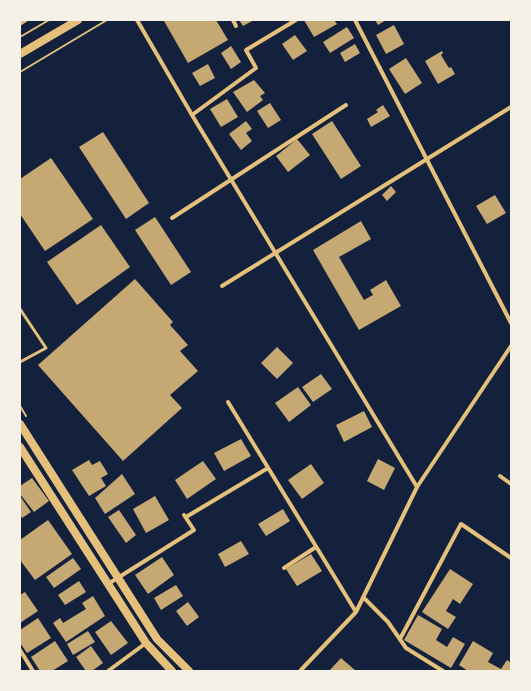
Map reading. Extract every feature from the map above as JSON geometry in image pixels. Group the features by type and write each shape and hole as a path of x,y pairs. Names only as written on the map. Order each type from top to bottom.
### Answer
{"main road":[{"path":"20,54 78,20"},
{"path":"20,424 157,639 190,671"},
{"path":"20,447 146,643 172,671"}],"street":[{"path":"20,24 26,20"},
{"path":"137,20 192,115 417,487"},
{"path":"233,20 236,26"},
{"path":"192,115 256,68 246,50 288,22 296,20"},
{"path":"355,20 511,323"},
{"path":"172,218 346,105"},
{"path":"222,286 511,107"},
{"path":"300,671 356,612 417,487 511,346"},
{"path":"228,402 356,612"},
{"path":"108,584 194,530 185,516 268,468"},
{"path":"500,476 511,484"},
{"path":"400,639 461,524 511,558"},
{"path":"284,568 316,547"},
{"path":"363,597 388,622 406,648 443,671"},
{"path":"108,671 146,643"},
{"path":"20,650 33,671"}],"lane":[{"path":"20,309 46,348 20,362"}],"path":[{"path":"20,37 49,20"},
{"path":"20,72 107,20"}],"building":[{"path":"216,20 228,40 188,63 164,21"},
{"path":"239,20 254,20 243,26"},
{"path":"304,20 334,20 337,24 314,37"},
{"path":"375,20 386,20 378,25"},
{"path":"394,25 404,44 386,54 376,35"},
{"path":"347,27 354,38 330,53 323,42"},
{"path":"295,35 307,51 293,60 282,44"},
{"path":"355,44 360,53 345,62 340,53"},
{"path":"231,46 241,62 231,69 221,53"},
{"path":"442,51 443,53 441,55 449,68 451,67 455,74 438,84 425,61"},
{"path":"406,58 422,83 405,94 389,69"},
{"path":"208,64 215,78 200,86 192,73"},
{"path":"254,80 265,93 260,96 263,100 247,112 233,92"},
{"path":"227,99 238,117 221,127 210,109"},
{"path":"270,103 281,120 268,128 257,111"},
{"path":"383,105 390,116 371,127 367,119 378,112 376,110"},
{"path":"246,121 252,129 246,133 252,141 241,150 229,134"},
{"path":"332,121 361,166 341,179 312,134"},
{"path":"103,132 149,203 126,219 79,147"},
{"path":"297,139 310,155 288,172 276,156"},
{"path":"51,158 93,219 45,251 20,214 20,179"},
{"path":"391,186 396,192 387,201 382,195"},
{"path":"495,195 506,213 487,224 476,206"},
{"path":"155,217 191,272 171,285 135,230"},
{"path":"361,221 371,239 339,257 364,300 373,295 370,290 386,280 401,306 359,330 313,250"},
{"path":"101,225 130,267 77,305 47,262"},
{"path":"135,279 173,322 170,325 188,345 180,351 198,371 170,395 182,408 123,461 38,365"},
{"path":"277,347 293,363 277,379 261,363"},
{"path":"321,374 332,389 313,402 302,387"},
{"path":"298,387 311,405 289,422 275,403"},
{"path":"364,411 372,427 344,442 336,425"},
{"path":"241,439 251,456 224,471 214,453"},
{"path":"378,459 395,468 384,490 367,481"},
{"path":"89,460 92,465 100,461 108,474 101,478 106,486 89,496 72,470"},
{"path":"203,461 216,479 187,499 175,480"},
{"path":"311,464 324,483 302,499 288,480"},
{"path":"122,474 135,494 105,514 95,498"},
{"path":"32,478 49,501 34,512 20,494 20,486"},
{"path":"20,496 31,512 22,518 20,514"},
{"path":"155,496 169,520 146,533 133,509"},
{"path":"283,509 290,521 266,536 258,524"},
{"path":"119,510 136,535 126,543 108,517"},
{"path":"48,520 72,554 35,580 20,560 20,540"},
{"path":"241,541 249,554 225,567 218,554"},
{"path":"311,554 322,571 297,586 286,569"},
{"path":"162,557 174,575 148,594 135,575"},
{"path":"73,558 81,569 54,588 46,577"},
{"path":"450,569 473,584 460,604 453,599 446,611 456,617 448,629 422,612"},
{"path":"79,581 86,592 65,605 58,595"},
{"path":"176,585 183,596 161,610 154,598"},
{"path":"25,592 38,611 20,623 20,595"},
{"path":"93,596 105,616 66,642 53,623 60,618 63,623 86,609 82,603"},
{"path":"188,602 199,617 187,626 176,611"},
{"path":"418,615 442,629 436,640 447,647 453,637 465,644 451,668 404,640"},
{"path":"38,618 51,638 27,653 20,643 20,630"},
{"path":"111,621 128,643 111,655 95,632"},
{"path":"88,631 95,642 73,655 67,644"},
{"path":"55,641 68,661 52,671 40,671 31,657"},
{"path":"473,641 493,653 488,662 501,669 507,660 511,663 511,671 468,671 459,665"},
{"path":"91,646 103,663 92,671 86,671 76,657"},
{"path":"341,658 356,671 329,671"}]}
